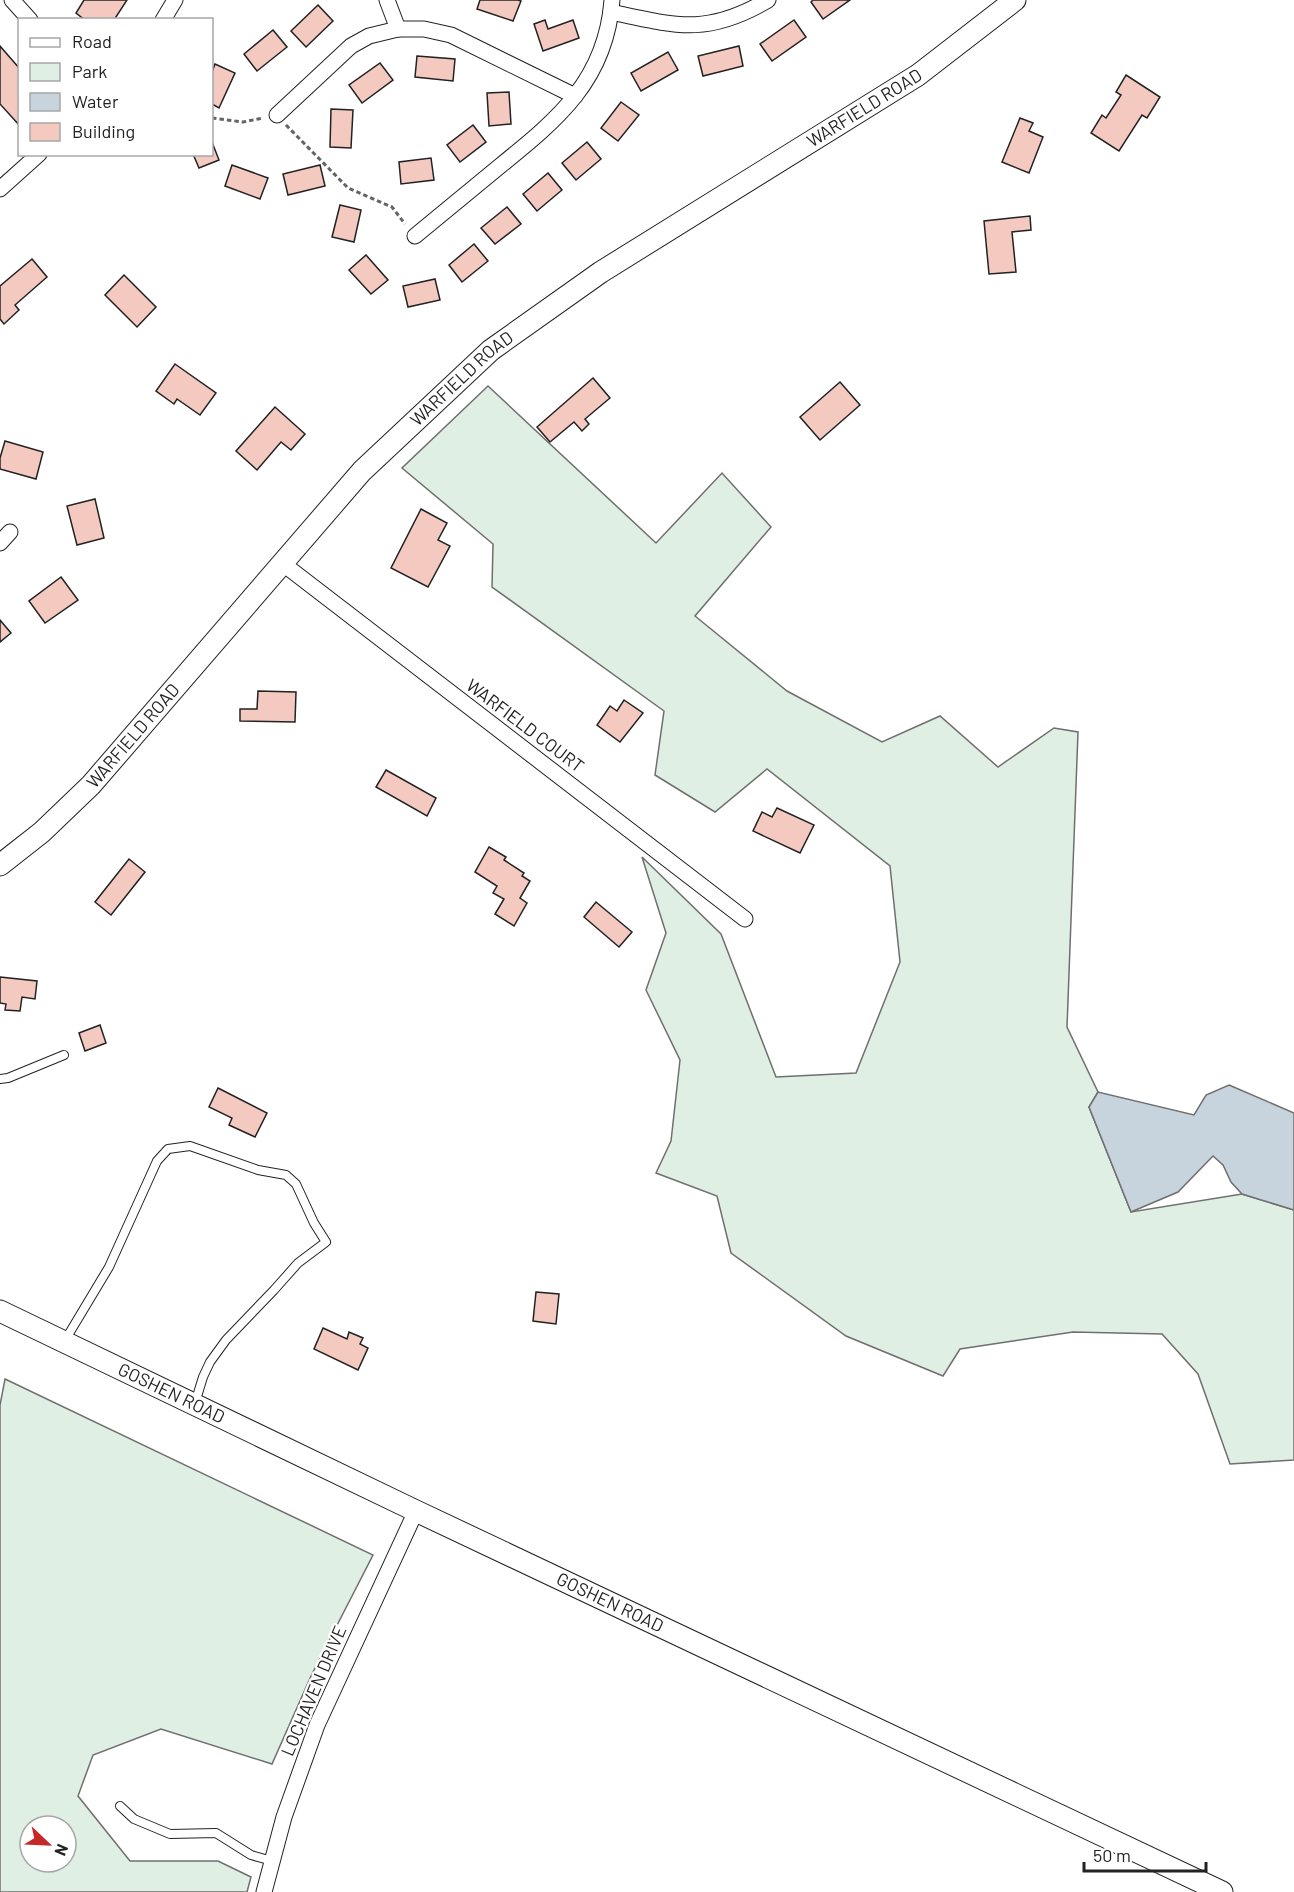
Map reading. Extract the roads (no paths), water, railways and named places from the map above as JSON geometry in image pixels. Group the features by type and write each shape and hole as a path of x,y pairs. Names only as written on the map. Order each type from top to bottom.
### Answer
{"street":[{"path":"12,0 28,18"},
{"path":"164,18 175,0"},
{"path":"387,0 398,29"},
{"path":"415,236 547,128 575,96 591,74 603,47 609,30 611,6 666,24 697,26 714,24 751,10 768,0"},
{"name":"WARFIELD ROAD","path":"0,865 42,832 91,785 362,471 491,350 601,272 918,75 1015,0"},
{"path":"276,115 351,46 369,36 398,29 424,29 451,35 575,96"},
{"path":"0,189 37,156"},
{"name":"WARFIELD COURT","path":"282,563 745,919"},
{"name":"GOSHEN ROAD","path":"0,1311 416,1511 1222,1892"},
{"name":"LOCHAVEN DRIVE","path":"264,1892 284,1817 317,1725 416,1511"}],"lane":[{"path":"0,1079 8,1078 64,1055"},
{"path":"64,1342 109,1267 157,1161 168,1149 190,1146 258,1170 286,1175 296,1184 314,1223 326,1242 298,1263 226,1340 206,1370 195,1404"},
{"path":"120,1806 134,1819 170,1834 216,1833 251,1855 273,1861"}],"water":[{"path":"1229,1085 1294,1113 1294,1210 1242,1194 1231,1182 1223,1165 1213,1156 1178,1192 1131,1212 1089,1107 1098,1092 1194,1115 1206,1095"}]}
